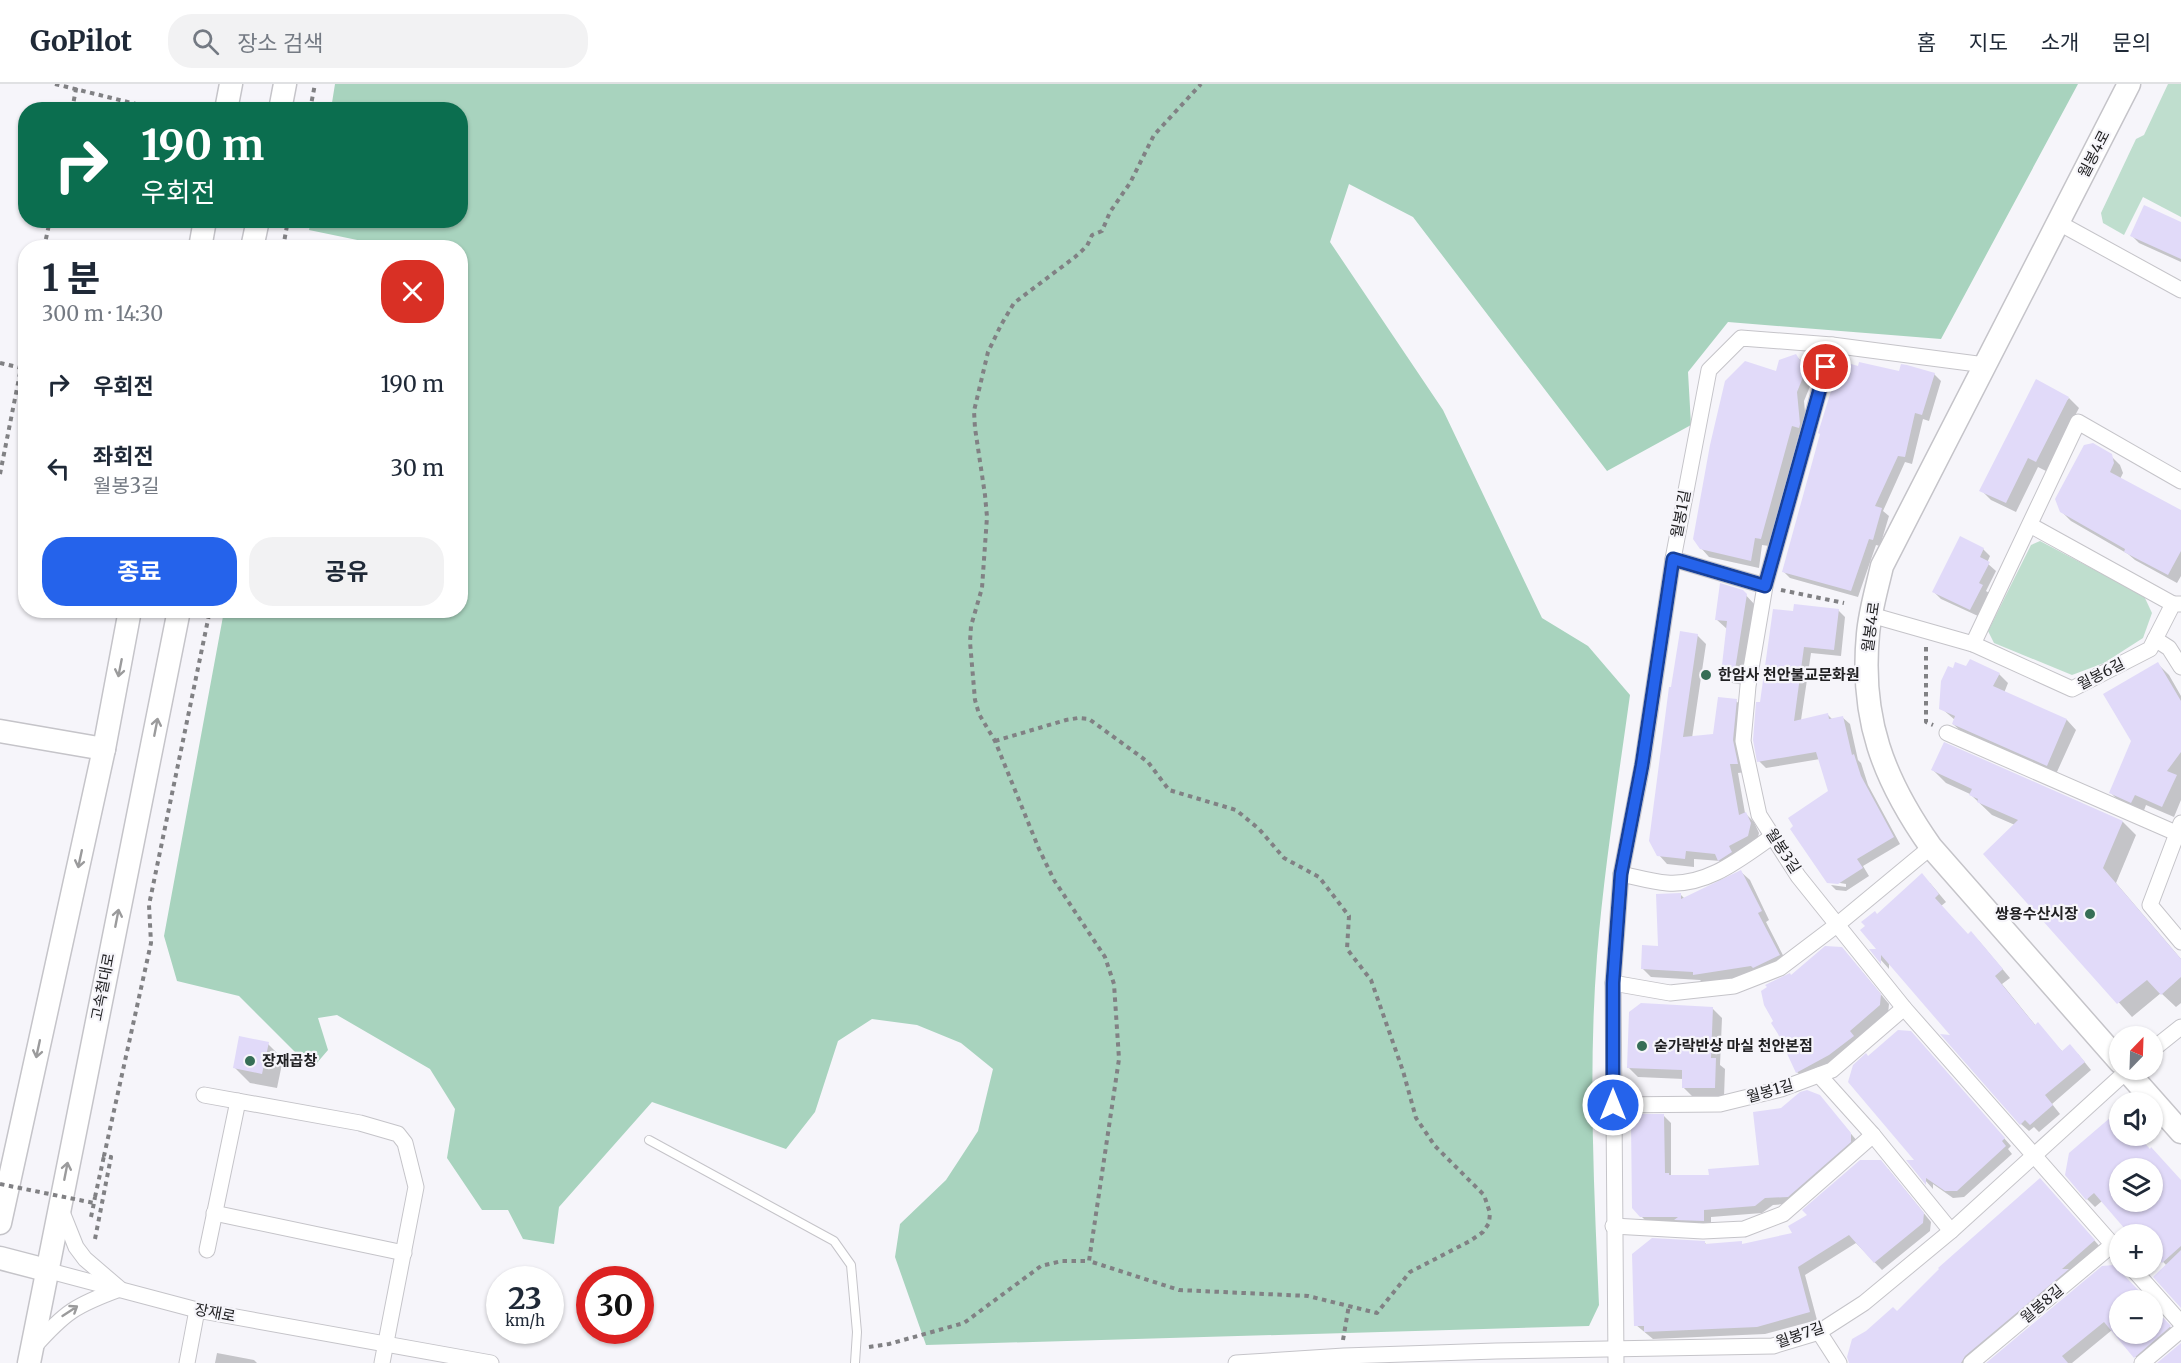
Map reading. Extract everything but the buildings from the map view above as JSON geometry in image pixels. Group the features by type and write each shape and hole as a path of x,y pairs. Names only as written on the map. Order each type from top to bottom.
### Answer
{"main road":[{"path":"228,102 231,84"},
{"path":"282,102 285,84"},
{"name":"월봉4로","path":"2109,1050 1931,847 1893,786 1875,739 1866,683 1868,632 1882,566 2129,84"},
{"path":"0,1223 104,749 129,618"},
{"name":"고속철대로","path":"31,1356 46,1270 177,618"},
{"path":"0,731 104,749"},
{"name":"월봉4로","path":"2136,1080 2181,1132"},
{"path":"0,1258 46,1270"}],"street":[{"path":"2059,223 2181,290"},
{"name":"월봉1길","path":"1616,1355 1613,1226 1613,983 1621,874 1642,765 1673,559 1708,370 1741,338 1832,345 1985,365"},
{"name":"월봉3길","path":"1832,345 1765,586 1748,686 1743,741 1759,815 1798,876 1904,1008 2109,1241"},
{"path":"1973,644 2079,422 2181,481"},
{"name":"월봉6길","path":"1871,615 1973,644 2072,689 2150,649 2177,604 2030,525"},
{"path":"1673,559 1765,586"},
{"path":"2155,639 2169,648 2181,667"},
{"path":"1947,733 2179,828 2150,905 2181,942"},
{"path":"1621,874 1668,883 1703,880 1737,861 1773,836"},
{"path":"1613,983 1670,993 1734,986 1780,968 1838,924 1931,847"},
{"name":"월봉1길","path":"1613,1105 1720,1104 1781,1089 1832,1070 1904,1008"},
{"path":"2163,1041 2181,1027"},
{"path":"1819,1075 1951,1231"},
{"name":"월봉7길","path":"1236,1363 1344,1356 1616,1355 1773,1346 1819,1332 1864,1303 1951,1231 2112,1080"},
{"path":"204,1095 360,1123 398,1134 405,1143 416,1187 382,1363"},
{"path":"207,1250 238,1101"},
{"path":"1613,1226 1703,1231 1744,1228 1783,1214 1872,1135"},
{"path":"31,1356 65,1314 87,1301 120,1289 85,1259 76,1247 59,1206"},
{"path":"214,1213 404,1253"},
{"name":"월봉8길","path":"1971,1363 2109,1255"},
{"name":"장재로","path":"46,1270 197,1310 491,1363"},
{"path":"2141,1278 2181,1323"},
{"path":"187,1363 197,1310"},
{"path":"2142,1363 2181,1330"},
{"path":"1819,1332 1839,1363"}],"lane":[{"path":"649,1140 834,1241 851,1265 857,1332 855,1363"}],"path":[{"path":"55,84 76,86 132,102"},
{"path":"312,102 315,84"},
{"path":"1089,1261 1119,1059 1114,984 1105,957 1049,870 995,741 975,700 970,642 971,626 982,588 987,517 974,411 988,352 1014,303 1075,257 1087,246 1092,235 1102,231 1110,212 1130,183 1154,135 1201,84"},
{"path":"73,102 76,86"},
{"path":"0,363 18,368"},
{"path":"0,474 18,392"},
{"path":"1765,586 1844,603"},
{"path":"91,1217 151,943 149,905 208,618"},
{"path":"1928,631 1925,652 1926,722 1947,733"},
{"path":"856,1347 889,1344 964,1323 1041,1266 1062,1261 1089,1261 1179,1290 1308,1296 1377,1313 1398,1284 1410,1272 1470,1241 1483,1232 1489,1223 1490,1213 1484,1195 1435,1146 1416,1118 1403,1071 1371,980 1347,949 1349,916 1319,877 1284,858 1259,829 1236,810 1169,790 1148,762 1089,719 1066,720 995,741"},
{"path":"95,1239 111,1157 104,1156"},
{"path":"0,1184 93,1203"},
{"path":"1344,1356 1342,1342 1349,1305"}],"green space":[{"path":"335,84 2078,84 1941,339 1728,322 1688,372 1691,425 1607,471 1413,217 1349,184 1330,242 1443,410 1542,618 1588,646 1630,695 1607,858 1594,1000 1592,1087 1599,1305 1589,1326 926,1345 895,1257 900,1224 946,1180 978,1131 993,1069 961,1043 917,1025 872,1019 838,1041 815,1112 786,1149 652,1102 559,1207 554,1244 523,1239 508,1210 482,1210 447,1158 455,1109 430,1069 337,1015 318,1018 328,1050 316,1064 298,1055 239,996 177,981 164,936 223,618 468,618 468,240 357,240 309,230 309,228 468,228 468,102 332,102"},
{"path":"2168,84 2181,84 2181,217 2143,197 2124,235 2103,223 2101,213 2136,139 2144,135"},
{"path":"2040,541 2144,596 2152,613 2143,638 2104,663 2072,675 1994,643 1988,631 2031,545"}],"place":[{"name":"한암사 천안불교문화원","path":"1706,675"},
{"name":"쌍용수산시장","path":"2090,914"},
{"name":"숟가락반상 마실 천안본점","path":"1642,1046"},
{"name":"장재곱창","path":"250,1061"}],"route":[{"path":"1613,1105 1613,983 1621,874 1642,765 1673,559 1765,586 1826,367"}]}
